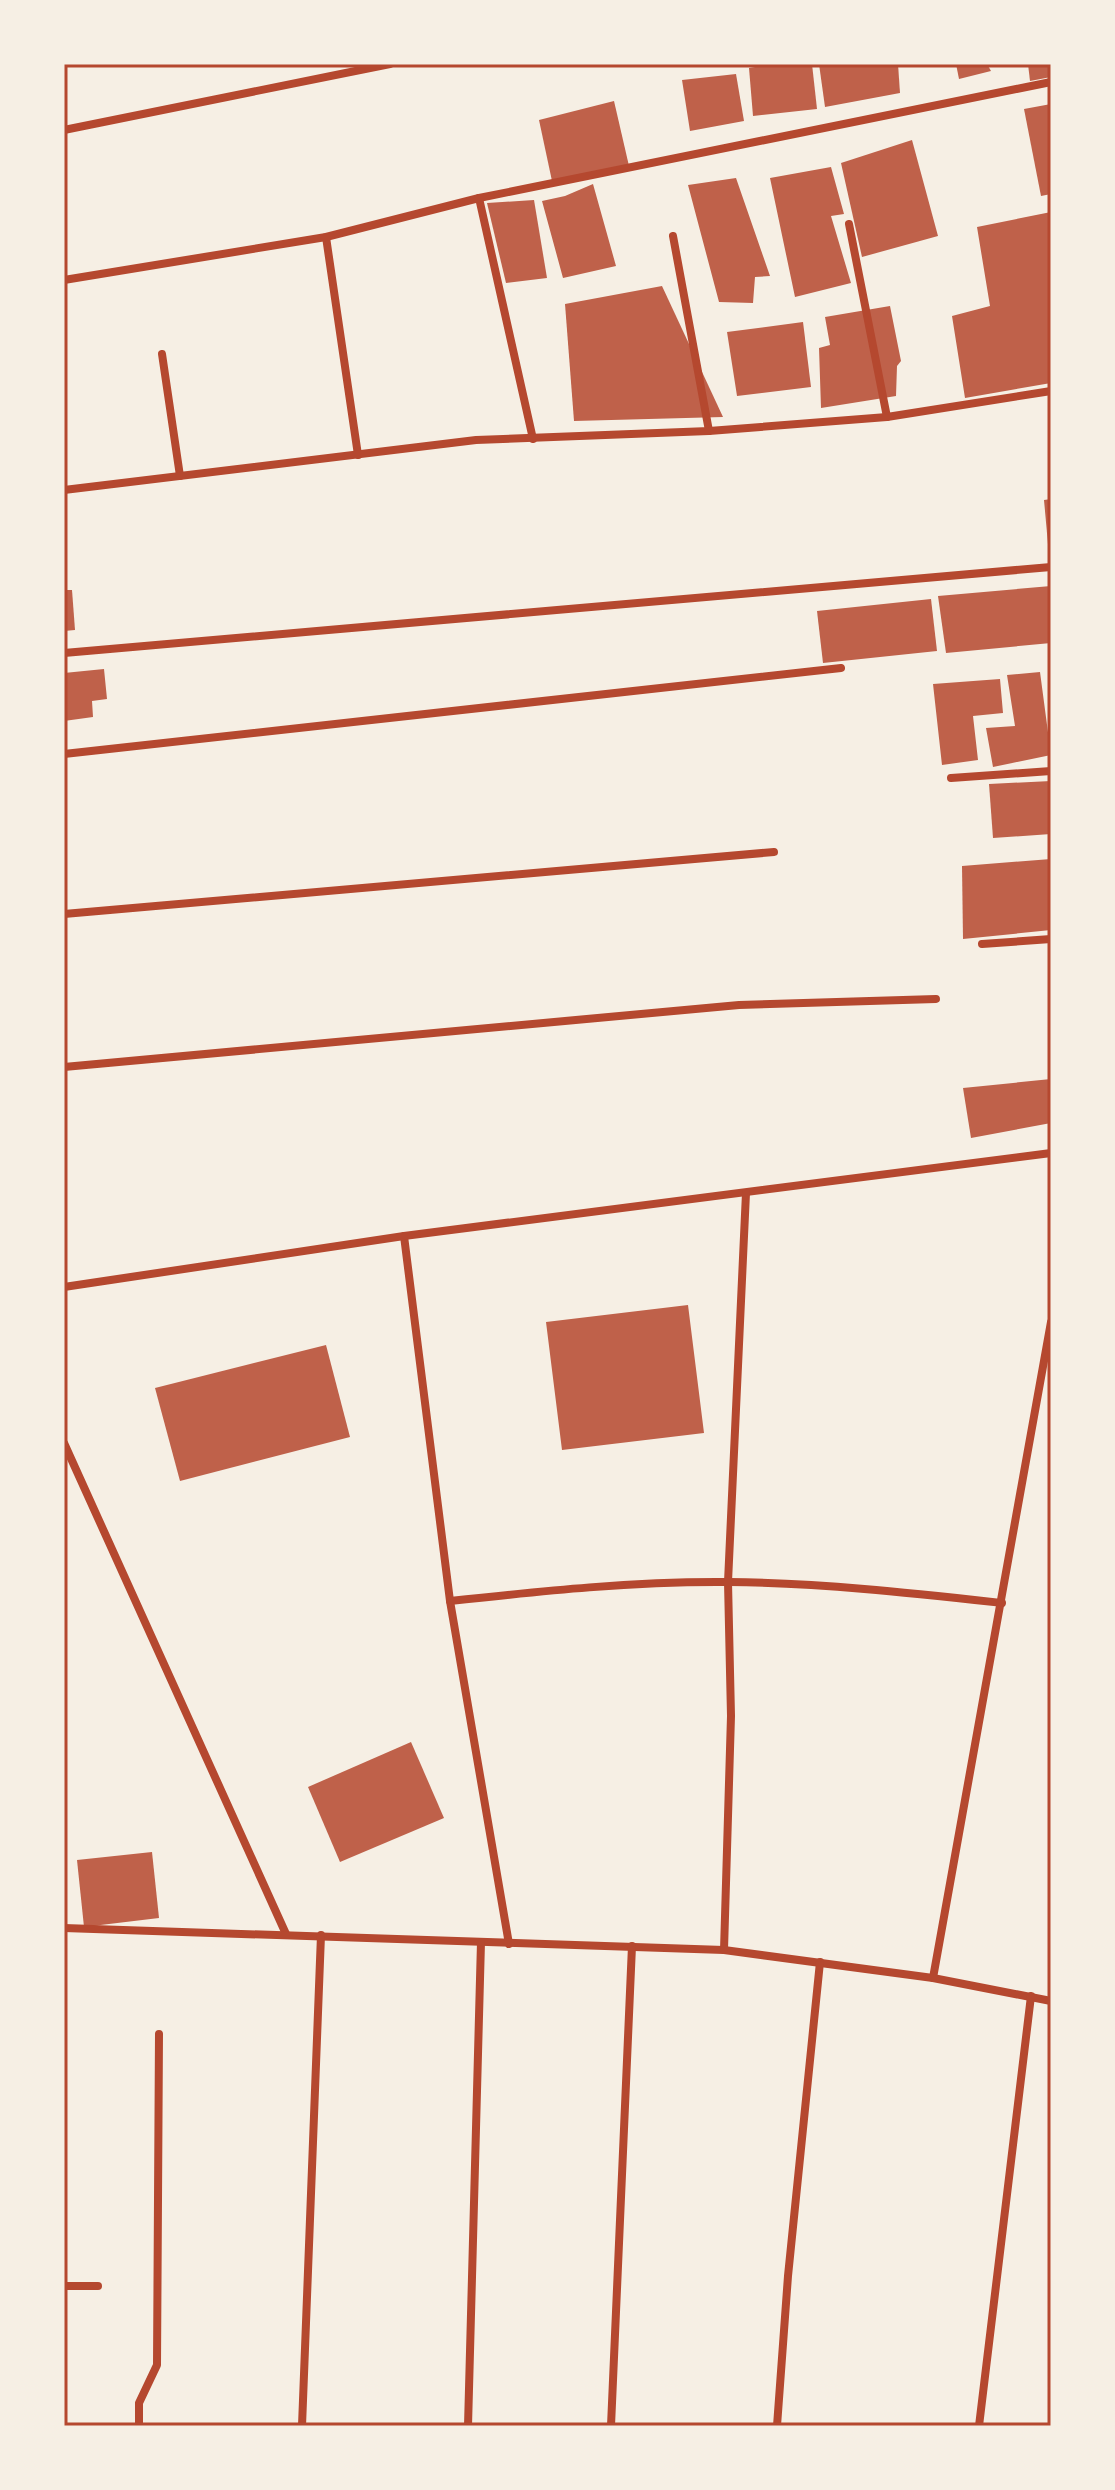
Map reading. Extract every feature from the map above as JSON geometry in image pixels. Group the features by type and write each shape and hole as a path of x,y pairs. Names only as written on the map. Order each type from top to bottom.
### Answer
{"street":[{"path":"64,130 390,64"},
{"path":"64,280 326,237 479,198 1051,82"},
{"path":"479,198 533,439"},
{"path":"849,224 887,417"},
{"path":"673,236 709,431"},
{"path":"326,237 358,455"},
{"path":"162,354 180,476"},
{"path":"64,490 476,440 709,431 887,417 1051,391"},
{"path":"64,653 1051,567"},
{"path":"64,754 841,668"},
{"path":"951,778 1051,771"},
{"path":"64,914 774,852"},
{"path":"982,944 1051,939"},
{"path":"64,1067 739,1005 936,999"},
{"path":"64,1287 404,1236 1051,1153"},
{"path":"724,1950 731,1716 728,1582 746,1193"},
{"path":"404,1236 450,1601 509,1944"},
{"path":"933,1978 1051,1322"},
{"path":"64,1443 286,1934"},
{"path":"450,1601 589,1587 728,1582 866,1587 1002,1603"},
{"path":"64,1928 724,1950 933,1978 1051,2001"},
{"path":"302,2426 321,1935"},
{"path":"468,2426 481,1942"},
{"path":"611,2426 632,1946"},
{"path":"777,2426 788,2276 820,1962"},
{"path":"979,2426 1031,1996"},
{"path":"139,2426 139,2403 157,2365 159,2034"},
{"path":"64,2286 98,2286"}],"building":[{"path":"772,64 812,64 817,109 753,116 749,68"},
{"path":"819,64 898,64 900,93 825,107"},
{"path":"956,64 987,64 991,71 959,79"},
{"path":"1028,64 1051,64 1051,77 1030,81"},
{"path":"736,74 744,121 690,131 682,80"},
{"path":"614,101 629,166 552,181 539,120"},
{"path":"1051,104 1051,194 1041,196 1024,109"},
{"path":"912,140 938,236 862,257 841,163"},
{"path":"831,167 844,214 831,216 851,283 795,297 770,178"},
{"path":"736,178 770,276 755,277 753,303 719,302 688,185"},
{"path":"593,184 616,266 563,278 542,201 565,196"},
{"path":"534,200 547,278 506,283 487,203"},
{"path":"1051,212 1051,383 965,398 952,316 990,306 977,227"},
{"path":"662,286 723,417 574,421 565,304"},
{"path":"890,306 901,361 897,366 896,396 821,408 819,348 830,345 825,317"},
{"path":"803,322 811,387 737,396 727,332"},
{"path":"1051,499 1051,555 1049,555 1044,500"},
{"path":"1051,586 1051,643 946,653 938,596"},
{"path":"64,590 72,590 75,630 64,631"},
{"path":"931,599 937,651 823,663 817,611"},
{"path":"104,669 107,699 92,701 93,717 64,721 64,673"},
{"path":"1040,672 1051,755 993,767 986,728 1015,726 1007,675"},
{"path":"1000,679 1003,713 973,716 978,760 942,765 933,684"},
{"path":"1051,781 1051,834 993,838 989,784"},
{"path":"1051,859 1051,930 963,939 962,866"},
{"path":"1051,1079 1051,1123 971,1138 963,1088"},
{"path":"688,1305 704,1433 562,1450 546,1322"},
{"path":"326,1345 350,1437 180,1481 155,1388"},
{"path":"411,1742 444,1818 340,1862 308,1787"},
{"path":"152,1852 159,1918 84,1927 77,1860"}]}
